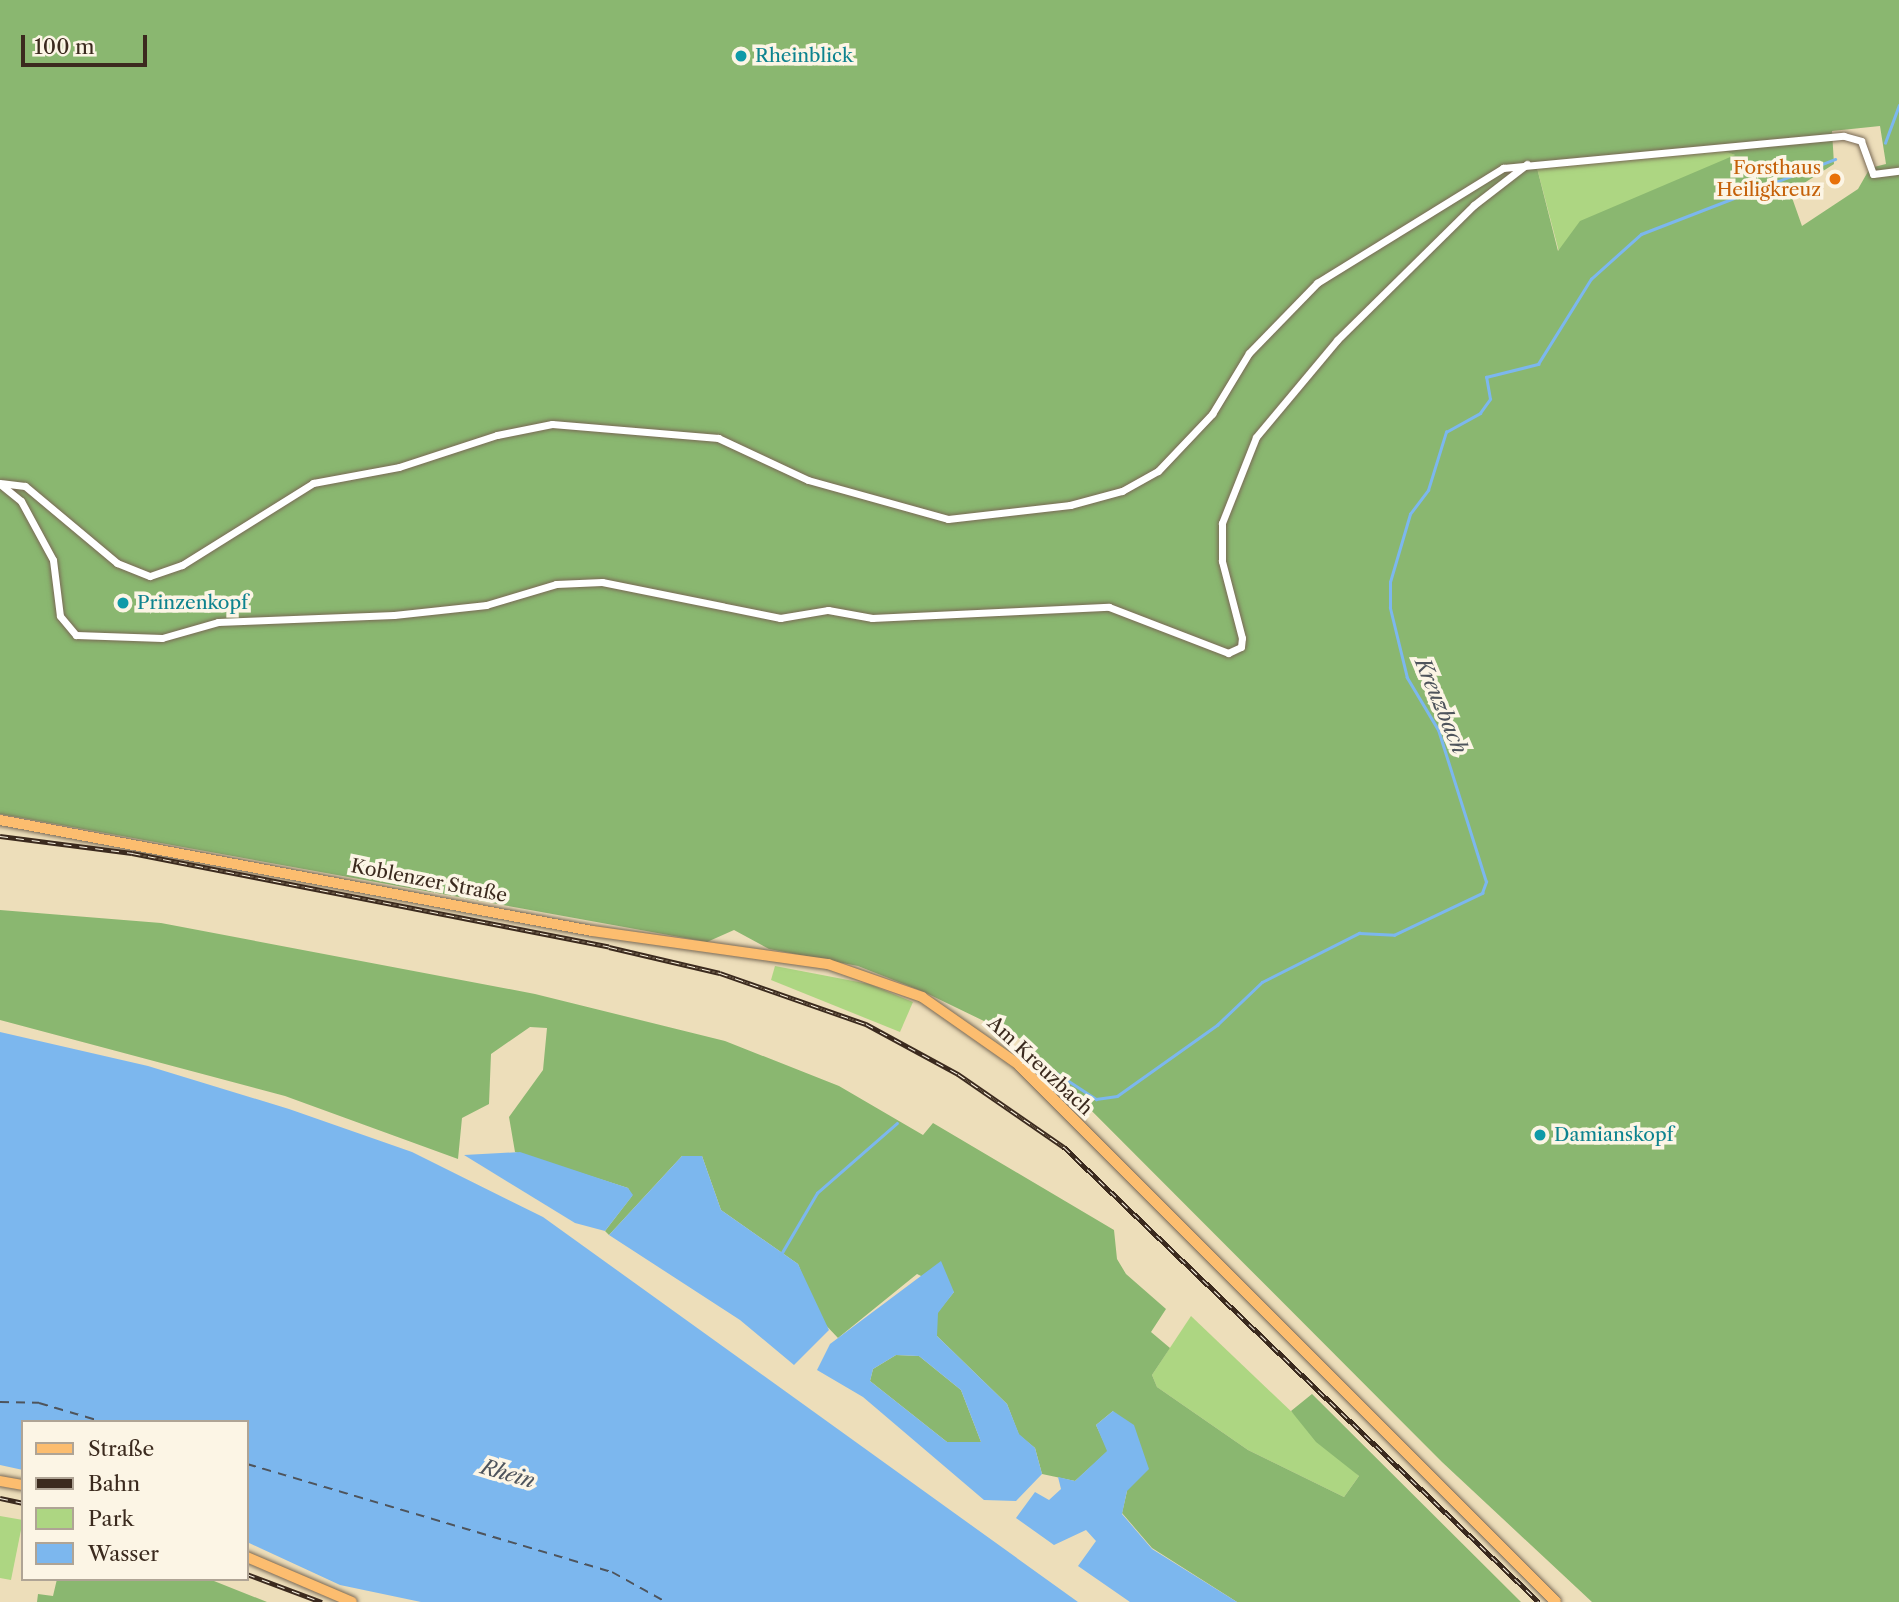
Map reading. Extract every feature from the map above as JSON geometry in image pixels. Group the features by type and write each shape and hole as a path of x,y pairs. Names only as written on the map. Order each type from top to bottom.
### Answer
{"main road":[{"name":"Koblenzer Straße","path":"0,820 592,931 852,970"},
{"name":"Am Kreuzbach","path":"852,970 922,997 987,1038 1178,1224 1556,1602"},
{"path":"0,1481 21,1485"},
{"path":"248,1557 352,1602"}],"street":[{"path":"0,483 25,486 117,563 150,576 174,570 313,483 399,467 497,435 552,424 718,438 808,480 947,519 1070,505 1122,491 1167,463 1212,414 1249,353 1337,267 1486,177 1531,162 1844,136 1861,141 1873,174 1899,171"},
{"path":"0,483 21,501 54,560 60,616 76,635 162,638 218,622 394,615 486,605 556,584 602,582 780,618 828,610 872,618 1098,606 1228,653 1242,638 1225,579 1222,523 1256,437 1338,340 1474,205 1531,162"}],"green space":[{"path":"0,0 1899,0 1899,1602 1592,1602 1442,1462 1019,1038 924,992 858,966 769,949 734,930 707,942 0,814","holes":["1880,126 1886,164 1870,168 1858,189 1802,226 1790,192 1834,164 1832,131","1724,151 1735,155 1580,221 1558,251 1537,168"]},
{"path":"1725,151 1735,155 1559,252 1537,168"},
{"path":"0,910 161,923 535,994 725,1041 839,1086 923,1135 933,1123 1114,1230 1117,1259 1126,1274 1166,1309 1151,1332 1170,1348 1152,1375 1157,1387 1248,1450 1344,1497 1359,1476 1316,1442 1291,1411 1312,1394 1521,1602 1237,1602 1152,1548 1122,1513 1127,1491 1113,1411 1096,1425 1108,1451 1075,1481 1042,1474 1035,1448 1019,1435 1007,1404 937,1336 937,1313 954,1292 917,1274 838,1338 820,1319 798,1264 721,1210 702,1156 682,1156 609,1235 605,1231 632,1196 628,1188 515,1152 509,1117 543,1070 547,1028 530,1027 491,1054 489,1104 462,1118 458,1159 285,1096 0,1020"},
{"path":"775,966 869,984 913,1002 900,1032 771,980"},
{"path":"1191,1316 1359,1476 1344,1497 1248,1450 1157,1387 1152,1375"},
{"path":"896,1355 919,1356 961,1390 981,1442 947,1442 870,1381 873,1369"},
{"path":"0,1516 21,1520 11,1580 0,1578"},
{"path":"57,1581 214,1581 267,1602 37,1602 38,1594 53,1596"}],"water":[{"name":"Rhein","path":"0,1032 148,1066 289,1109 412,1152 543,1217 1078,1602 421,1602 340,1585 248,1542 248,1420 21,1420 21,1470 0,1465"},
{"path":"520,1152 628,1188 633,1195 605,1231 575,1223 464,1155"},
{"path":"682,1156 702,1156 721,1210 798,1264 829,1330 794,1365 740,1320 609,1235"},
{"path":"941,1261 954,1292 938,1313 937,1336 1007,1404 1019,1434 1035,1448 1042,1474 1016,1501 984,1500 863,1397 817,1370 830,1344","holes":["896,1355 919,1356 961,1390 981,1442 947,1442 870,1381 873,1369"]},
{"path":"1113,1411 1134,1425 1149,1469 1127,1491 1122,1514 1152,1549 1237,1602 1130,1602 1078,1566 1096,1541 1086,1530 1054,1545 1016,1518 1035,1492 1049,1500 1061,1489 1058,1477 1075,1481 1107,1451 1096,1425"}],"waterway":[{"name":"Kreuzbach","path":"1885,143 1899,105"},
{"name":"Kreuzbach","path":"1026,1053 1096,1099 1117,1096 1217,1025 1262,982 1359,933 1394,935 1482,893 1486,882 1438,730 1407,678 1390,608 1390,582 1410,514 1428,490 1446,432 1480,413 1490,399 1486,377 1538,364 1591,279 1641,234 1835,159"},
{"name":"Kreuzbach","path":"780,1256 817,1193 897,1123"}],"ferry route":[{"path":"0,1402 39,1403 96,1420"},
{"path":"248,1464 612,1572 666,1602"}],"railway":[{"path":"0,836 132,853 609,947 720,973 866,1024 958,1074 1064,1147 1539,1602"},
{"path":"0,1498 21,1503"},
{"path":"248,1574 322,1602"}],"place":[{"name":"Rheinblick","path":"741,56"},
{"name":"Forsthaus Heiligkreuz","path":"1835,179"},
{"name":"Prinzenkopf","path":"123,603"},
{"name":"Damianskopf","path":"1540,1135"}]}
